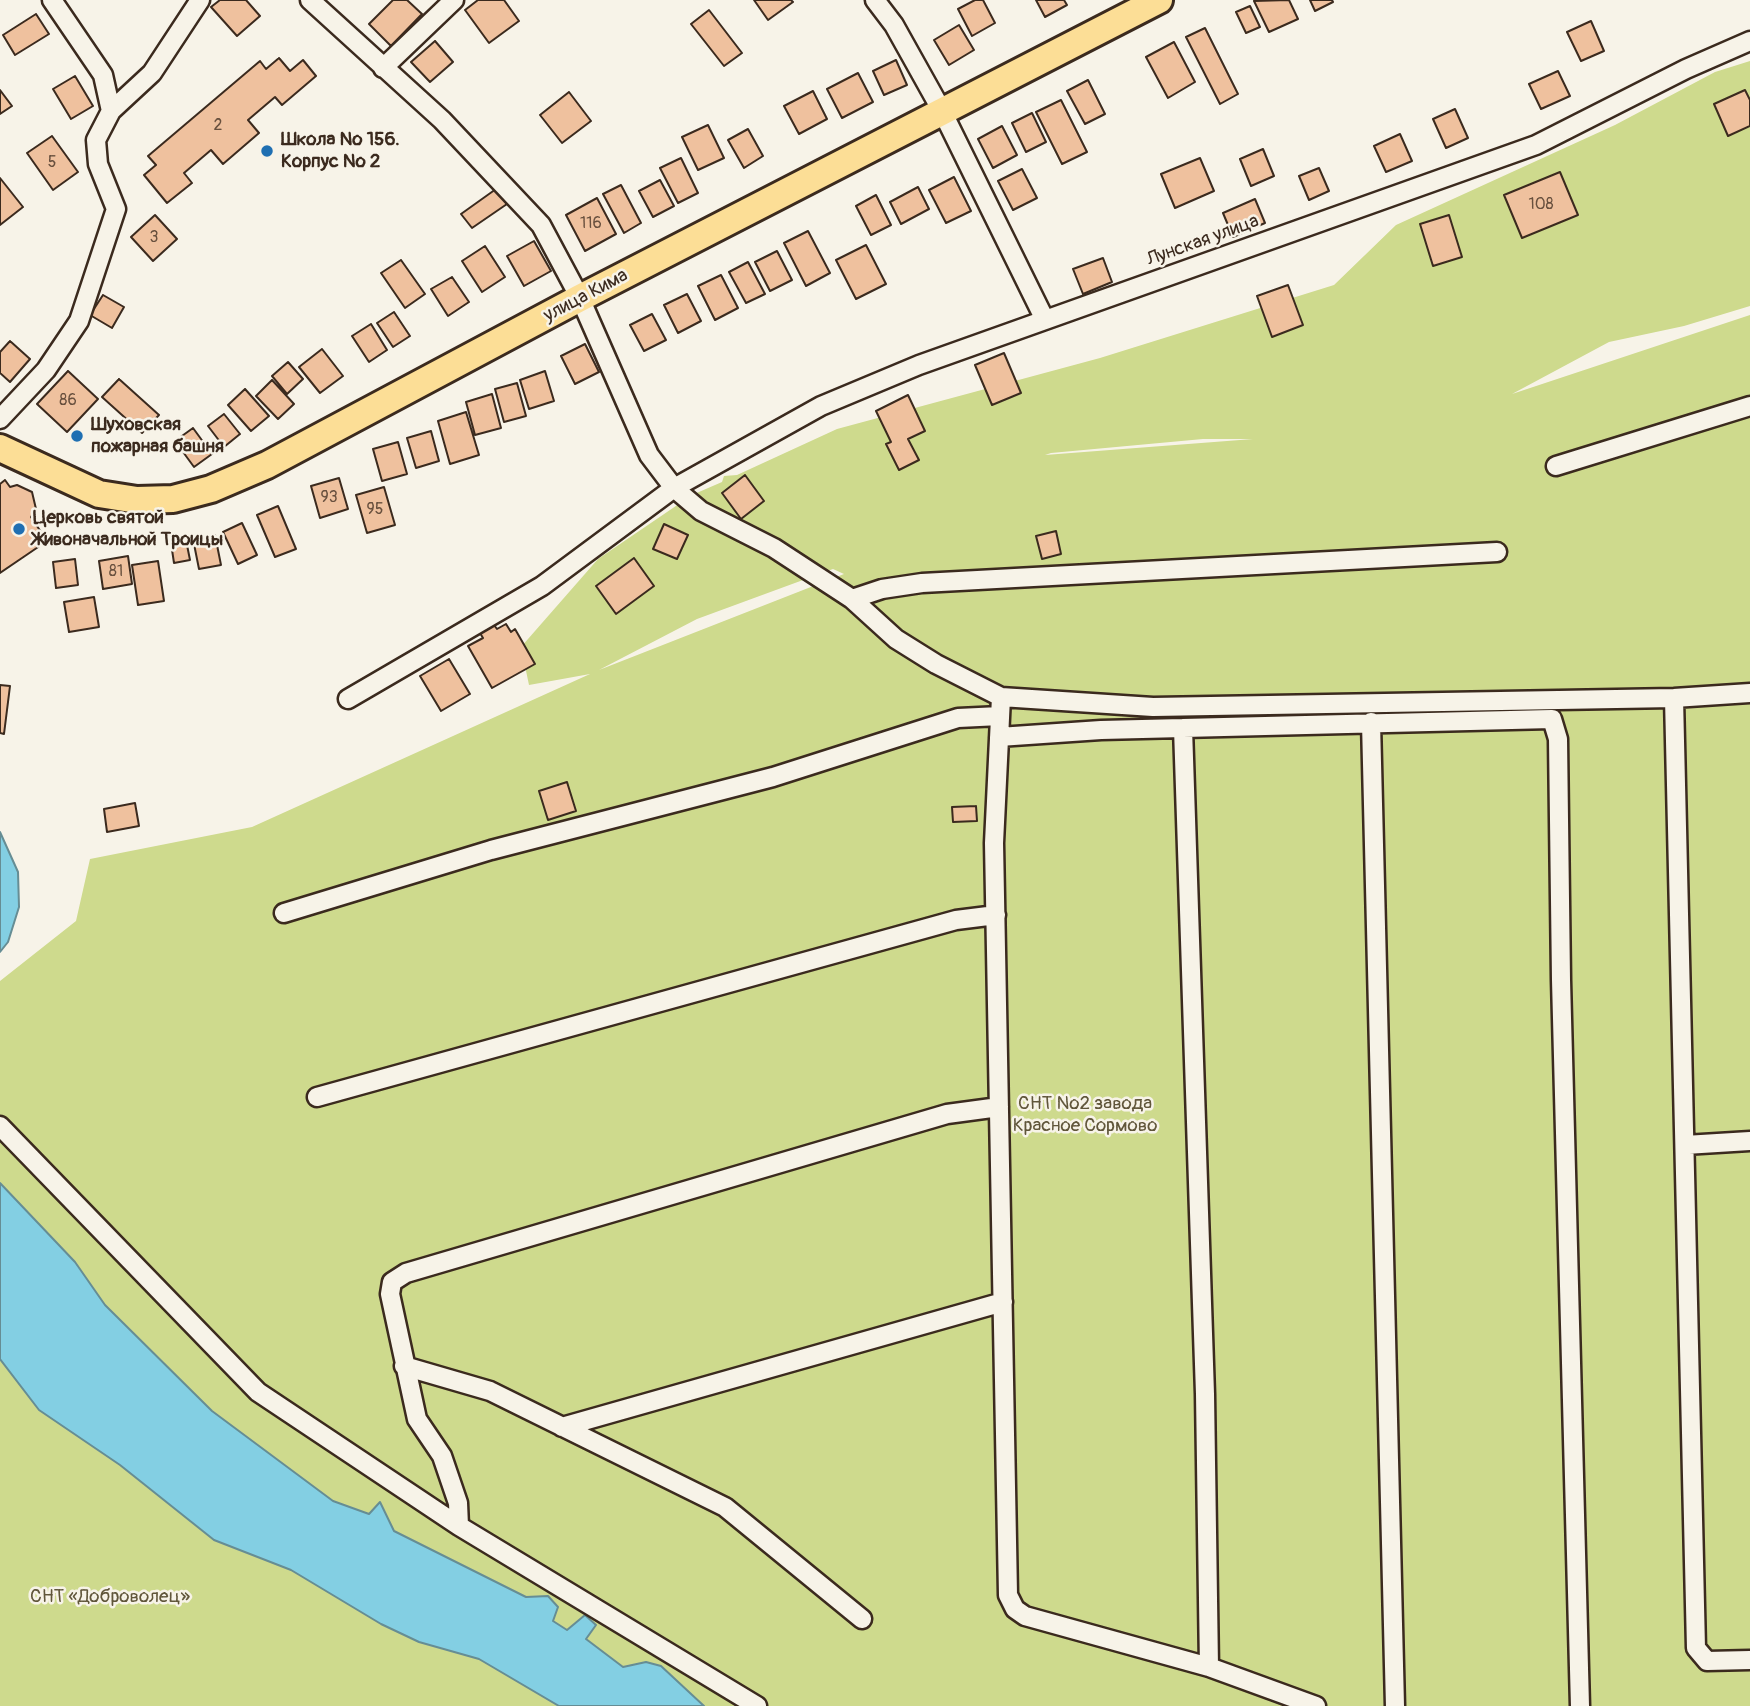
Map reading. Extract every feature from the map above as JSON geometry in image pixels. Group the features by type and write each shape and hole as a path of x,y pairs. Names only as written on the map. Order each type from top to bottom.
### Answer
{"main road":[{"name":"улица Кима","path":"0,448 99,494 137,500 173,499 211,489 267,465 580,298 1159,0"}],"street":[{"path":"52,0 103,75 111,111"},
{"path":"0,419 46,370 79,321 116,209 98,164 96,140 111,111 152,73 200,0"},
{"path":"310,0 442,120 541,225 580,298 649,455 674,488 701,511 774,548 852,599 896,639 936,664 1001,697 1153,706 1674,698 1750,693"},
{"path":"383,68 454,0"},
{"path":"875,0 894,25 942,111 1045,320"},
{"name":"Лунская улица","path":"348,699 542,586 674,488 821,406 919,365 1536,145 1686,69 1750,41"},
{"path":"1556,466 1750,406"},
{"path":"852,599 882,589 922,583 1497,552"},
{"path":"1001,697 994,843 1008,1595 1015,1609 1025,1616 1209,1667 1316,1706"},
{"path":"1674,698 1696,1648 1707,1661 1750,1660"},
{"path":"284,913 491,850 773,777 958,718 1000,716"},
{"path":"999,737 1544,716 1552,719 1558,739 1561,980 1580,1706"},
{"path":"1371,722 1395,1706"},
{"path":"1183,728 1204,1367 1209,1667"},
{"path":"317,1097 956,920 996,915"},
{"path":"459,1526 458,1503 442,1456 416,1419 390,1294 392,1282 406,1273 947,1114 999,1107"},
{"path":"0,1126 258,1392 459,1526 757,1706"},
{"path":"1685,1145 1750,1142"},
{"path":"562,1427 1003,1302"},
{"path":"404,1366 490,1391 725,1507 862,1619"}],"green space":[{"name":"СНТ №2 завода Красное Сормово","path":"1750,61 1750,306 1684,326 1609,342 1512,394 1750,315 1750,1706 704,1706 646,1662 623,1667 585,1639 595,1625 585,1615 567,1630 553,1621 548,1596 526,1597 394,1531 380,1503 369,1515 333,1501 212,1411 105,1305 75,1262 0,1183 0,981 76,921 90,859 252,827 590,674 529,685 521,647 598,559 692,495 722,482 724,476 737,475 837,429 1100,358 1334,285 1396,225 1615,125 1715,72","holes":["1203,439 1253,439 1045,455 1051,453","833,569 844,574 599,670 697,619"]},
{"name":"СНТ «Доброволец»","path":"0,1359 39,1410 120,1465 214,1540 291,1570 381,1624 419,1642 479,1659 559,1706 0,1706"}],"water":[{"path":"0,832 18,872 19,907 8,942 0,952"},
{"path":"0,1183 75,1262 105,1305 212,1411 333,1501 369,1514 380,1502 394,1531 526,1597 548,1596 558,1607 553,1621 567,1630 585,1615 596,1625 586,1639 623,1667 646,1662 661,1666 704,1706 559,1706 479,1659 419,1642 381,1624 291,1570 214,1540 120,1465 39,1410 0,1359"}],"building":[{"path":"220,0 246,0 260,16 237,36 211,7"},
{"path":"393,0 407,0 422,14 391,46 369,24"},
{"path":"478,0 504,0 519,21 489,43 465,10"},
{"path":"754,0 791,0 793,2 768,20"},
{"path":"975,0 983,0 995,23 972,36 958,9"},
{"path":"1036,0 1064,0 1067,5 1045,17"},
{"path":"1289,0 1298,19 1269,32 1254,1"},
{"path":"1310,0 1332,0 1333,2 1315,11"},
{"path":"1250,6 1260,27 1246,33 1236,12"},
{"path":"709,10 742,53 724,66 691,24"},
{"path":"36,14 49,34 15,55 3,35"},
{"path":"1591,21 1604,51 1581,61 1567,32"},
{"path":"959,25 974,50 949,65 934,40"},
{"path":"1205,28 1238,94 1220,104 1186,37"},
{"path":"435,41 453,62 430,82 411,62"},
{"path":"1174,42 1195,82 1168,98 1146,57"},
{"path":"279,58 290,71 303,60 316,76 282,105 275,97 248,120 259,133 223,164 211,150 184,173 192,183 167,203 144,175 156,165 148,156 260,61 266,69"},
{"path":"896,60 907,85 884,95 873,71"},
{"path":"1558,71 1570,96 1541,109 1529,84"},
{"path":"858,73 873,102 842,118 827,89"},
{"path":"75,76 93,106 71,119 53,89"},
{"path":"1088,80 1105,114 1085,124 1067,91"},
{"path":"0,90 12,106 0,114"},
{"path":"1745,90 1750,100 1750,126 1728,136 1714,104"},
{"path":"813,91 827,119 799,134 784,106"},
{"path":"569,92 591,121 562,143 540,115"},
{"path":"1061,100 1087,152 1062,164 1036,112"},
{"path":"1455,109 1468,138 1446,148 1433,119"},
{"path":"1032,113 1046,142 1026,152 1012,123"},
{"path":"708,125 724,158 698,170 682,137"},
{"path":"1002,126 1017,155 993,168 978,139"},
{"path":"748,129 763,156 744,168 728,140"},
{"path":"1400,134 1412,161 1386,172 1374,146"},
{"path":"52,136 78,172 53,190 27,153"},
{"path":"1263,149 1274,176 1251,186 1240,159"},
{"path":"681,158 698,193 678,203 660,168"},
{"path":"1200,158 1214,191 1175,208 1161,174"},
{"path":"1319,168 1329,191 1309,200 1299,176"},
{"path":"1022,169 1037,198 1013,210 998,181"},
{"path":"1560,172 1578,215 1522,238 1504,195"},
{"path":"954,177 971,211 946,223 929,190"},
{"path":"0,178 23,207 0,225"},
{"path":"660,180 674,206 653,217 639,191"},
{"path":"621,185 641,223 624,233 603,194"},
{"path":"918,187 929,209 901,224 890,202"},
{"path":"496,189 507,204 472,228 461,214"},
{"path":"876,195 891,225 871,235 856,206"},
{"path":"597,198 616,234 585,251 566,215"},
{"path":"1255,199 1265,223 1233,237 1223,213"},
{"path":"155,215 177,239 153,261 131,237"},
{"path":"1449,215 1462,257 1433,266 1420,224"},
{"path":"808,231 830,273 806,286 784,243"},
{"path":"534,241 551,271 524,286 507,256"},
{"path":"866,245 886,284 856,299 836,260"},
{"path":"485,246 505,277 482,292 462,261"},
{"path":"777,251 792,280 770,291 755,262"},
{"path":"1103,258 1112,282 1083,294 1073,269"},
{"path":"401,260 425,294 405,308 381,273"},
{"path":"748,262 765,294 746,303 729,272"},
{"path":"721,275 738,308 715,320 698,286"},
{"path":"452,277 469,302 448,316 431,289"},
{"path":"1288,285 1303,325 1272,337 1257,296"},
{"path":"687,294 701,321 678,333 664,305"},
{"path":"103,295 124,307 112,328 90,315"},
{"path":"394,312 410,336 393,347 377,323"},
{"path":"652,314 666,340 644,351 630,325"},
{"path":"371,324 387,350 369,362 352,336"},
{"path":"10,341 30,359 10,382 0,373 0,352"},
{"path":"585,344 599,372 575,384 561,356"},
{"path":"322,349 343,376 320,393 299,367"},
{"path":"1004,353 1021,393 992,405 975,365"},
{"path":"288,362 303,379 287,394 272,376"},
{"path":"68,371 98,399 67,432 37,404"},
{"path":"545,371 554,401 529,409 520,380"},
{"path":"119,379 159,415 142,433 102,397"},
{"path":"272,380 294,404 278,419 256,396"},
{"path":"517,383 526,416 504,422 495,389"},
{"path":"245,389 269,416 251,431 228,405"},
{"path":"492,394 501,428 475,435 466,402"},
{"path":"908,395 925,431 908,439 919,460 899,470 886,444 891,442 876,411"},
{"path":"466,412 479,455 450,464 438,421"},
{"path":"224,414 240,434 224,447 208,426"},
{"path":"193,428 212,454 194,467 175,441"},
{"path":"431,431 439,461 416,468 407,438"},
{"path":"398,442 407,474 382,481 373,449"},
{"path":"745,475 764,501 741,519 722,493"},
{"path":"339,478 348,509 320,518 311,486"},
{"name":"Церковь святой Живоначальной Троицы","path":"5,480 10,487 17,485 32,492 36,509 31,517 47,541 0,573 0,484"},
{"path":"384,487 395,525 367,533 356,495"},
{"path":"278,506 296,549 275,557 257,515"},
{"path":"242,523 257,555 238,564 223,532"},
{"path":"664,524 688,535 677,559 653,549"},
{"path":"1056,531 1061,554 1042,559 1036,536"},
{"path":"215,535 221,565 199,569 193,539"},
{"path":"186,540 190,560 174,563 171,543"},
{"path":"128,556 132,584 103,589 99,561"},
{"path":"634,558 654,586 616,614 596,586"},
{"path":"75,559 78,585 56,588 53,562"},
{"path":"158,561 164,601 138,605 132,565"},
{"path":"94,597 99,627 69,632 64,602"},
{"path":"506,624 511,632 515,629 535,664 492,688 468,646 483,638 480,633 494,625 497,629"},
{"path":"449,659 470,694 441,711 420,676"},
{"path":"0,685 10,686 4,734 0,733"},
{"path":"567,782 576,811 548,820 539,791"},
{"path":"135,803 139,826 107,832 104,809"},
{"path":"976,806 977,821 953,822 952,807"}],"place":[{"name":"Школа № 156. Корпус № 2","path":"267,151"},
{"name":"Шуховская пожарная башня","path":"77,436"},
{"name":"Церковь святой Живоначальной Троицы","path":"19,529"}]}
